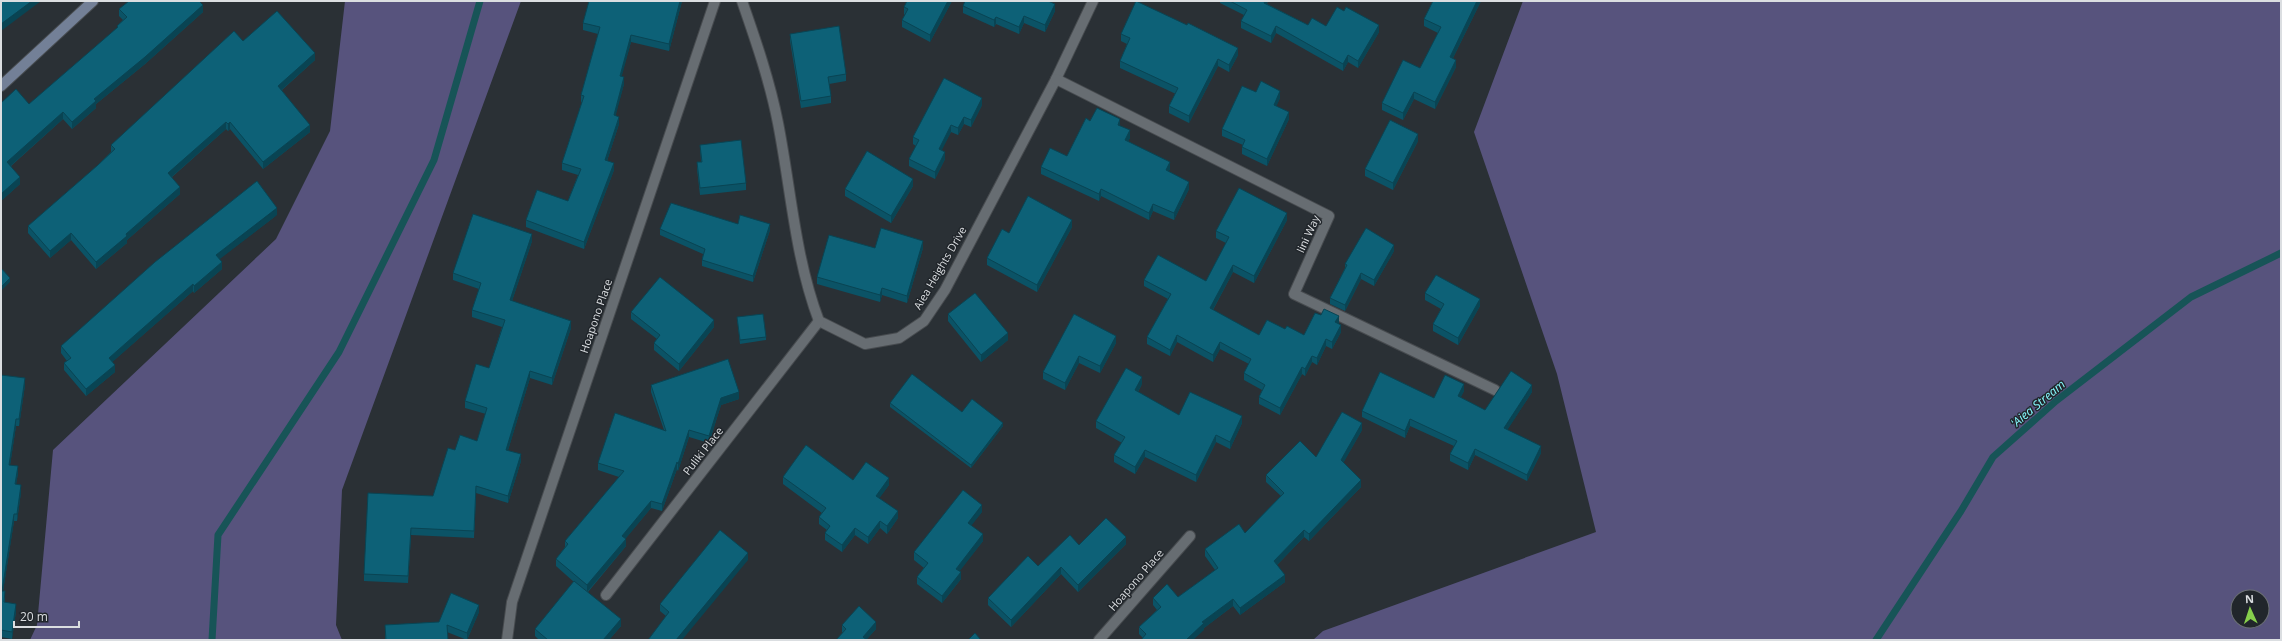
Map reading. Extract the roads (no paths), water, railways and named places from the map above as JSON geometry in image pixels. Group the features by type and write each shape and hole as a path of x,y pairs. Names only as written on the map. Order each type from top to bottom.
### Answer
{"street":[{"path":"1,86 93,1"},
{"name":"Hoapono Place","path":"507,640 512,602 715,1"},
{"path":"742,1 763,66 778,123 788,189 807,290 819,322"},
{"name":"Aiea Heights Drive","path":"819,322 865,344 899,338 924,321 945,290 1056,79 1093,1"},
{"name":"Iini Way","path":"1056,79 1329,216 1294,294 1495,390"},
{"name":"Puliki Place","path":"606,595 819,322"},
{"name":"Hoapono Place","path":"1099,640 1190,536"}],"waterway":[{"path":"212,640 218,535 339,352 434,160 480,1"},
{"name":"ʻAiea Stream","path":"1876,640 1961,511 1993,457 2056,401 2191,297 2281,253"}]}
